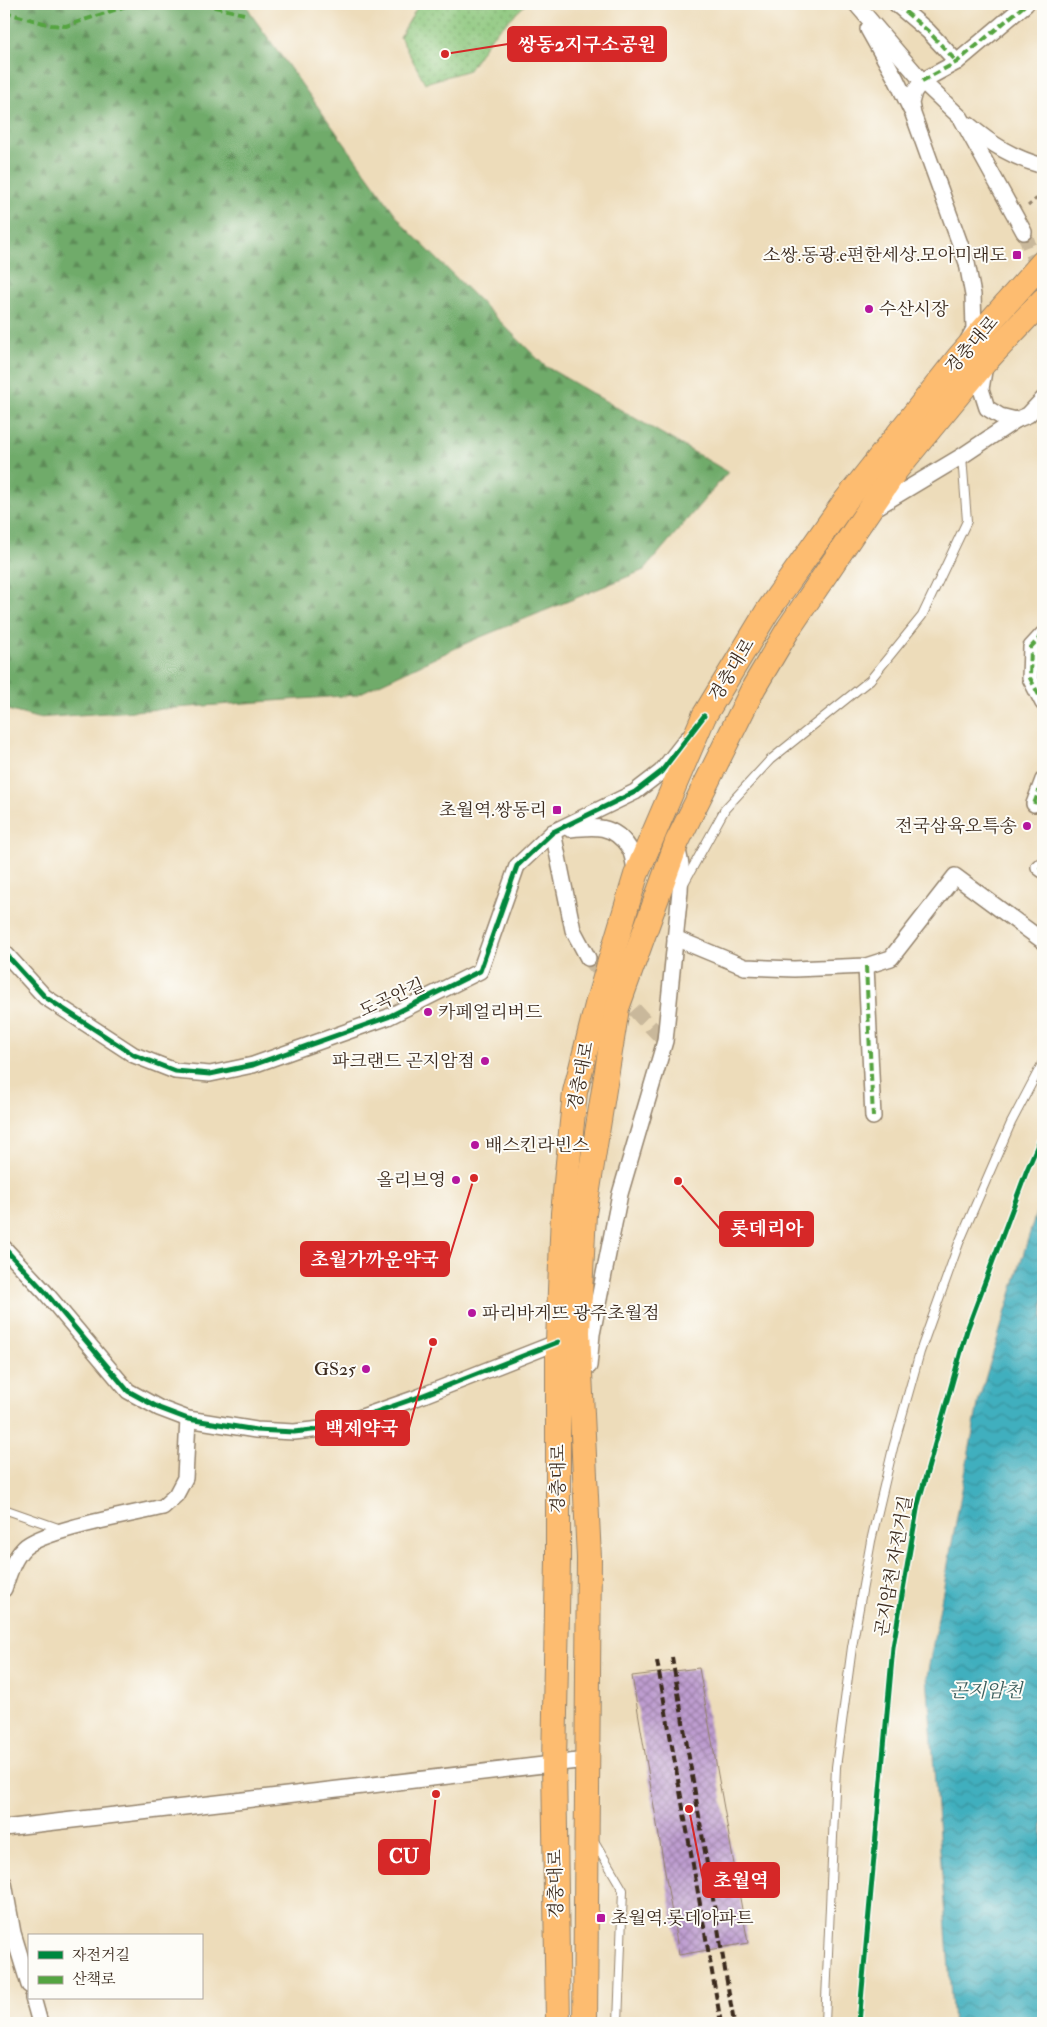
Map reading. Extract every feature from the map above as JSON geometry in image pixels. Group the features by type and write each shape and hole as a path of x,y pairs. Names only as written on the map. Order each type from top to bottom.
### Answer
{"main road":[{"name":"경충대로","path":"558,2023 554,1764 558,1342 563,1213 575,1092 598,1001 636,875 704,716 767,612 832,520 959,357 1043,262"},
{"name":"경충대로","path":"585,2023 589,1558 578,1332 584,1214 617,1008 677,842 754,687 789,628 896,470 985,362 1043,300"},
{"path":"556,1638 567,1652 571,1661 571,1691 574,1704 579,1710 587,1711"}],"street":[{"path":"854,4 922,81 984,139 1022,160 1043,166"},
{"path":"854,4 880,49 912,114 967,263 973,296 974,329 959,357"},
{"path":"896,4 928,31 957,62"},
{"path":"912,114 912,97 922,81 957,62 1026,4"},
{"path":"961,118 1024,232"},
{"path":"985,362 981,389 986,408 1000,416 1016,420"},
{"path":"862,520 884,501 962,456 1016,420 1028,415 1043,398"},
{"path":"1043,634 1032,648 1030,678 1043,703"},
{"name":"도곡안길","path":"4,952 45,997 134,1055 175,1071 201,1074 210,1074 253,1065 388,1017 480,971 517,866 554,832 635,792 661,772 704,716"},
{"path":"1034,804 1043,780"},
{"path":"588,958 573,930 554,832 594,826 614,831 630,848 636,875"},
{"path":"583,1423 592,1334 620,1194 665,1041 682,865 677,842"},
{"path":"675,938 744,966 794,969 866,966 891,958 955,876 1043,941"},
{"path":"866,966 873,1117"},
{"path":"4,1248 45,1292 128,1391 159,1408 188,1419 256,1430 294,1432 330,1428 416,1398 558,1342"},
{"path":"4,1589 13,1563 24,1547 43,1536 163,1507 176,1495 185,1478 188,1419"},
{"path":"4,1828 586,1760"},
{"path":"4,1883 13,1933 28,1982"},
{"path":"34,2000 40,2023"}],"lane":[{"path":"680,891 725,809 770,760 870,680 922,616 967,521 962,456"},
{"path":"826,2022 836,1767 852,1647 875,1522 893,1448 920,1352 959,1243 1011,1123 1043,1062"},
{"path":"4,1508 64,1530"},
{"path":"587,1828 623,1890 618,2023"}],"path":[{"path":"826,2022 860,2021 860,2011"}],"green space":[{"path":"4,4 246,4 253,17 404,226 545,366 728,472 644,570 471,641 356,695 37,718 4,709"},
{"path":"419,4 526,4 492,36 469,70 425,83 400,37"}],"water":[{"name":"곤지암천","path":"1043,1190 1043,2023 953,2023 927,1676 979,1399"}],"building":[{"path":"699,1668 748,1943 679,1955 632,1676"}],"tunnel":[{"path":"1024,232 1043,284"},
{"path":"588,958 665,1041"}],"railway":[{"path":"672,1657 734,2023"},
{"path":"657,1661 721,2023"}],"marked path":[{"path":"4,12 51,25 66,26 132,4"},
{"path":"202,4 244,14"},
{"path":"896,4 928,31 957,62"},
{"path":"922,81 957,62 1026,4"},
{"path":"1043,634 1031,647 1030,678 1043,703"},
{"path":"1034,804 1043,780"},
{"path":"1039,867 1043,870"},
{"path":"866,966 873,1117"}],"cycle path":[{"path":"4,952 45,997 134,1055 175,1071 210,1074 253,1065 388,1017 480,971 517,866 553,832 635,792 661,772 704,716"},
{"name":"곤지암천 자전거길","path":"859,2023 893,1647 918,1504 967,1330 1027,1170 1043,1133"},
{"path":"4,1248 45,1292 128,1391 159,1408 188,1419 256,1430 294,1432 330,1428 416,1398 558,1342"}],"place":[{"name":"쌍동2지구소공원","path":"445,54"},
{"name":"소쌍.동광.e편한세상.모아미래도","path":"1017,255"},
{"name":"수산시장","path":"869,309"},
{"name":"초월역.쌍동리","path":"557,810"},
{"name":"전국삼육오특송","path":"1027,826"},
{"name":"카페얼리버드","path":"428,1012"},
{"name":"파크랜드 곤지암점","path":"485,1061"},
{"name":"배스킨라빈스","path":"475,1145"},
{"name":"초월가까운약국","path":"474,1178"},
{"name":"올리브영","path":"456,1180"},
{"name":"롯데리아","path":"678,1181"},
{"name":"파리바게뜨 광주초월점","path":"472,1313"},
{"name":"백제약국","path":"433,1342"},
{"name":"GS25","path":"366,1369"},
{"name":"CU","path":"436,1794"},
{"name":"초월역","path":"689,1809"},
{"name":"초월역.롯데아파트","path":"601,1918"}]}
